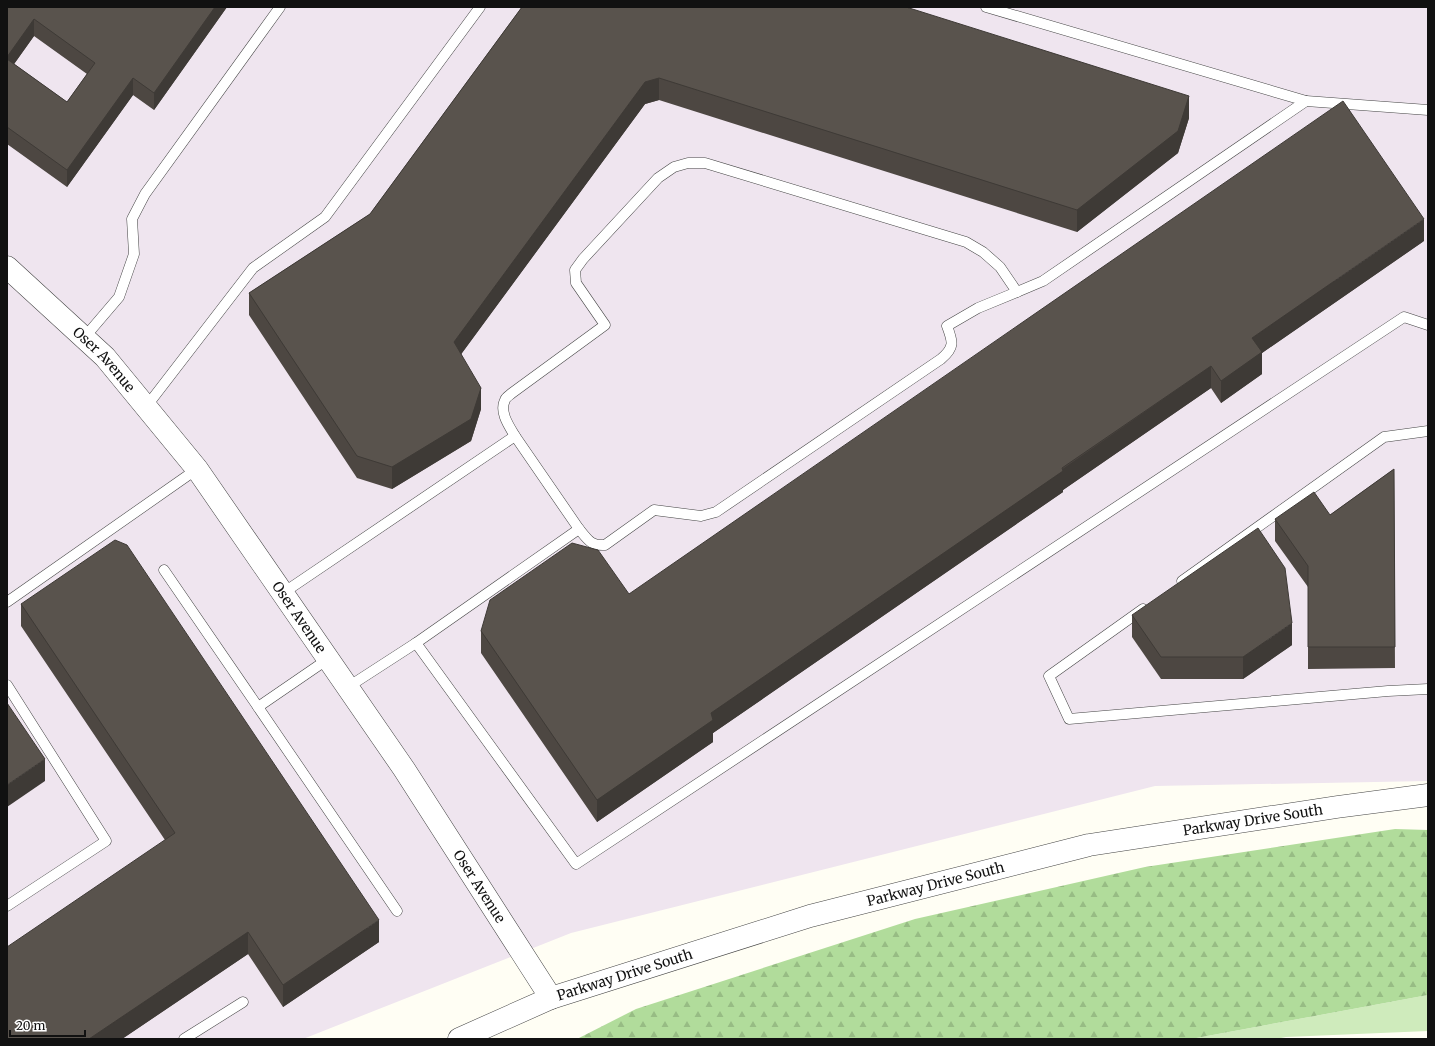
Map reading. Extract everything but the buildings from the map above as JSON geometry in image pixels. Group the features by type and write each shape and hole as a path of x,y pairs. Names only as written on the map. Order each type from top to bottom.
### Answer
{"street":[{"name":"Oser Avenue","path":"7,267 105,357 197,469 404,769 551,998"},
{"name":"Parkway Drive South","path":"459,1039 551,998 810,916 1090,845 1337,807 1428,795"}],"lane":[{"path":"84,338 119,297 134,254 132,219 145,194 280,7"},
{"path":"146,407 253,268 325,217 480,7"},
{"path":"986,7 1306,101 1428,110"},
{"path":"1017,292 1000,267 983,252 966,242 705,163 674,167 658,178 583,259 575,270 576,283 605,325 505,399 505,419 579,529 590,542 598,545 605,545 654,510 701,516 716,512 941,359 949,352 953,340 947,326 978,308 1017,292 1043,281 1306,101"},
{"path":"416,643 576,864 1404,317 1428,325"},
{"path":"1171,589 1384,438 1428,431"},
{"path":"283,593 515,436"},
{"path":"7,602 197,469"},
{"path":"348,687 416,643 579,529"},
{"path":"164,570 396,911"},
{"path":"1152,602 1049,676 1068,719 1388,690 1428,689"},
{"path":"258,707 328,659"},
{"path":"7,685 106,841 7,906"},
{"path":"184,1039 242,1002"}],"shaded area":[{"path":"7,7 1428,7 1428,781 1155,786 571,933 303,1039 7,1039"}],"green space":[{"path":"1395,829 1428,830 1428,995 1191,1039 577,1039 636,1009 915,919 1145,867"},
{"path":"1428,995 1428,1031 1286,1037 1276,1039 1191,1039"}]}
